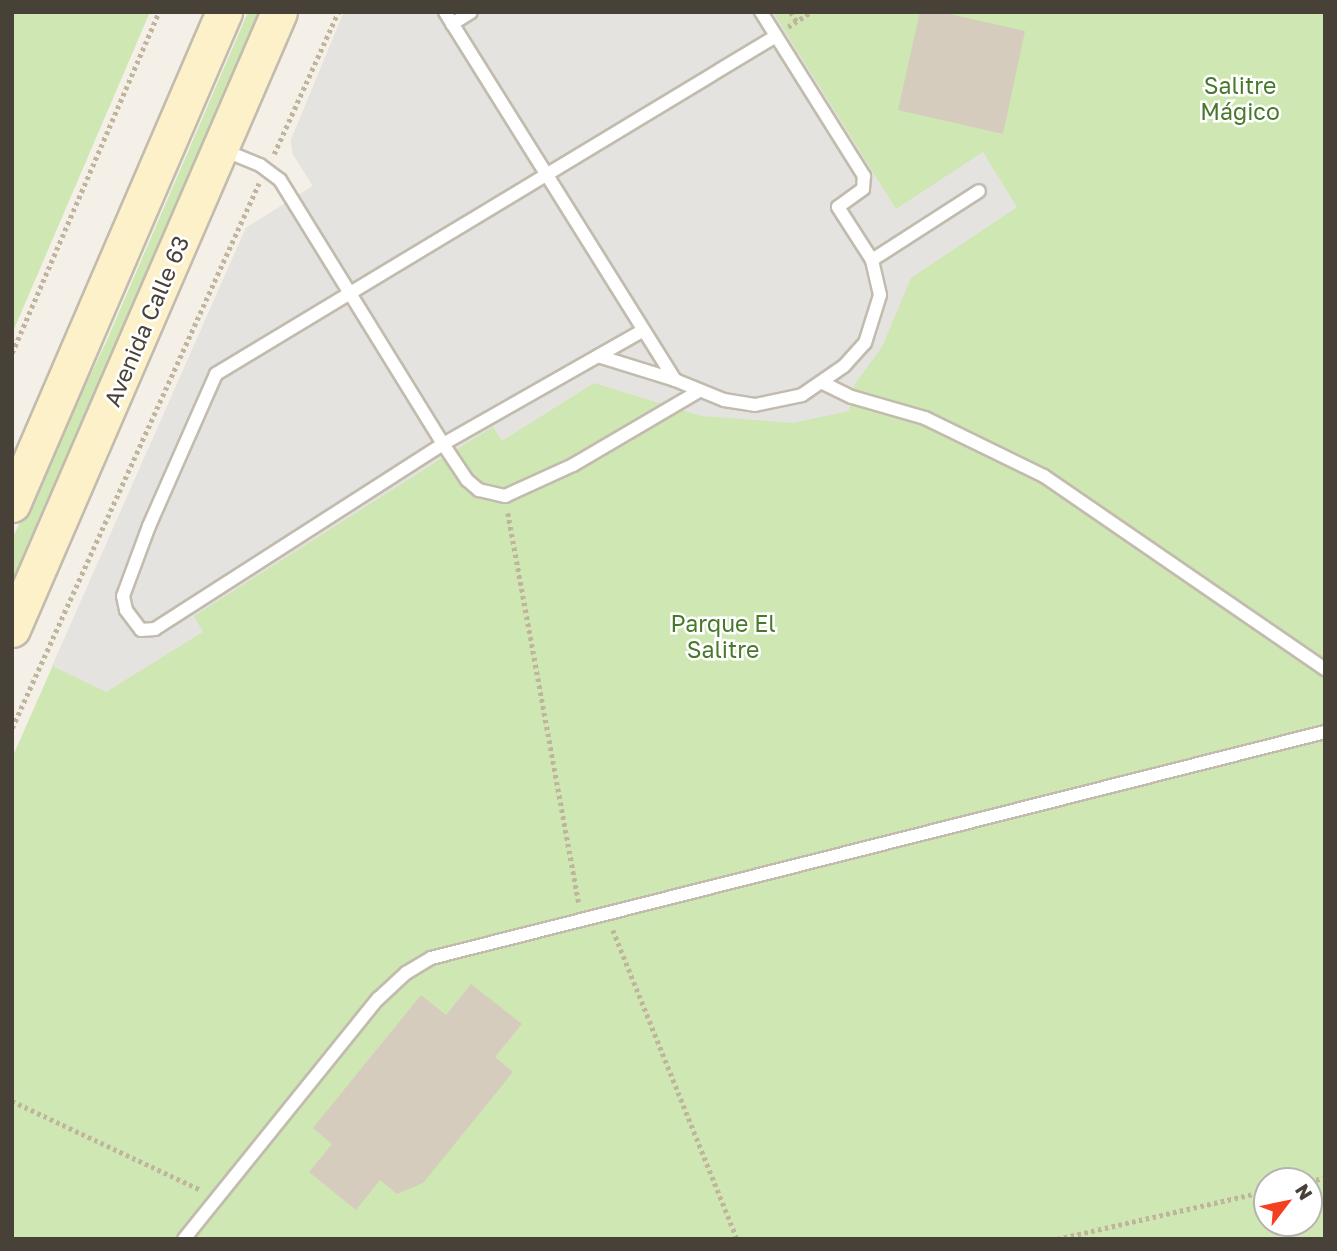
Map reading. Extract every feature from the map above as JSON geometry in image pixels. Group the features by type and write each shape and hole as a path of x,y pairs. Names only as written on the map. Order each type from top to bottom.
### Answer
{"main road":[{"path":"60,520 13,501 224,12"},
{"name":"Avenida Calle 63","path":"12,629 279,12"}],"lane":[{"path":"445,12 675,380"},
{"path":"452,24 471,12"},
{"path":"598,356 675,380 724,400 767,404 802,395 823,383 864,343 875,321 880,295 872,260 838,207 863,189 864,176 761,12"},
{"path":"642,331 443,444 155,629 141,630 126,610 123,596 149,526 216,374 776,36"},
{"path":"220,149 266,169 280,180 443,444 467,480 479,490 505,496 573,465 699,391"},
{"path":"872,260 979,191"},
{"path":"823,383 852,397 925,418 1044,476 1325,669"},
{"path":"184,1239 219,1199 354,1028 406,973 430,958 1325,732"}],"path":[{"path":"12,353 159,12"},
{"path":"12,727 338,12"},
{"path":"791,12 797,22"},
{"path":"776,36 811,12"},
{"path":"505,496 582,918"},
{"path":"606,913 737,1239"},
{"path":"12,1101 219,1199"},
{"path":"1057,1239 1253,1194"}],"green space":[{"path":"12,12 150,12 12,334"},
{"path":"248,12 263,12 12,592 12,539 107,340"},
{"name":"Parque El Salitre","path":"344,12 1325,12 1325,1239 12,1239 12,758 246,228 313,186 293,154 291,140"}],"shaded area":[{"path":"344,12 773,12 896,209 983,152 1017,207 911,278 882,347 855,384 849,411 793,423 701,416 594,383 502,441 493,427 439,460 194,616 203,632 106,692 52,666 246,228 313,186 293,154 291,140"}],"building":[{"path":"920,12 940,12 1025,31 1003,134 898,110"},
{"path":"471,984 522,1024 495,1057 513,1072 423,1183 397,1194 380,1180 356,1210 309,1172 332,1144 313,1128 421,995 446,1015"}],"park label":[{"name":"Salitre Mágico","path":"1240,98"}]}
